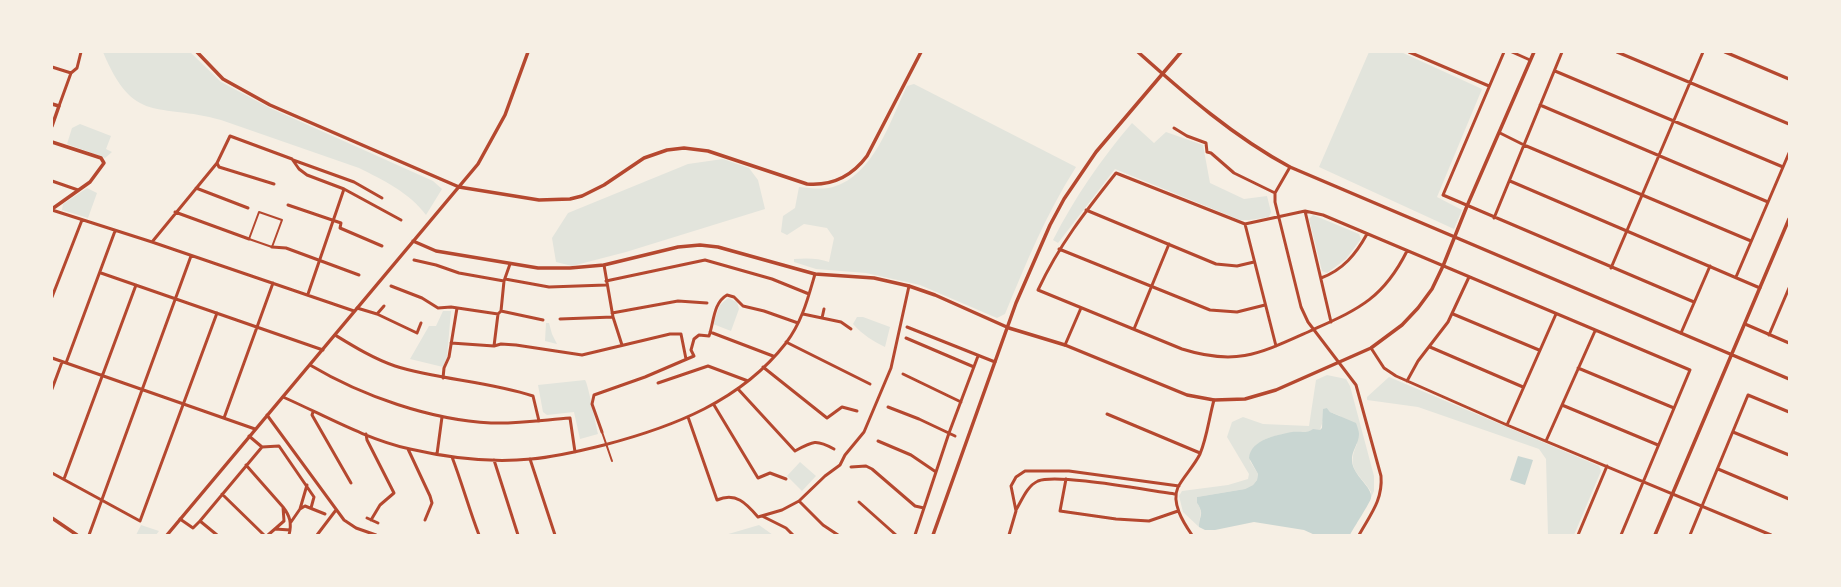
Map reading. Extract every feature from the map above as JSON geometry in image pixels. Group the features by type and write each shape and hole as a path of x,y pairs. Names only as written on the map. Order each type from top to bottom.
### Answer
{"street":[{"path":"52,126 71,74 77,68 80,52"},
{"path":"197,52 222,79 270,105 459,187 539,200 565,200 582,196 604,186 633,164 644,158 667,150 684,148 708,151 807,184 817,185 838,180 854,170 867,156 921,52"},
{"path":"167,535 478,164 501,123 517,86 528,52"},
{"path":"1138,52 1162,74 1238,135 1263,153 1290,167 1789,379"},
{"path":"933,535 995,362 1009,328 1016,304 1050,225 1064,199 1108,137 1181,52"},
{"path":"1409,52 1489,86"},
{"path":"1504,52 1443,195 1611,268 1694,302"},
{"path":"1512,52 1530,60"},
{"path":"413,241 436,251 538,268 570,268 604,265 678,247 700,245 718,247 815,274 874,278 909,286 935,295 1009,328 1065,345 1187,395 1214,400 1246,399 1258,396 1371,348 1394,332 1411,317 1428,294 1443,266 1467,206 1534,52"},
{"path":"1494,218 1562,52"},
{"path":"1618,52 1789,124"},
{"path":"1611,268 1703,52"},
{"path":"1725,52 1789,79"},
{"path":"52,66 71,74"},
{"path":"1555,71 1783,167"},
{"path":"52,104 59,106"},
{"path":"1540,105 1659,157 1768,202"},
{"path":"1174,128 1187,136 1206,142 1207,152 1211,153 1234,173 1275,193"},
{"path":"1500,133 1524,145 1752,241"},
{"path":"152,242 175,212 217,163 230,136 354,182 382,198"},
{"path":"52,142 101,158 104,163 90,182 52,210"},
{"path":"1736,277 1789,153"},
{"path":"292,159 299,169 307,175 344,189 401,220"},
{"path":"217,163 219,166 274,184"},
{"path":"1290,167 1275,193 1275,202 1300,303 1305,317 1356,385 1381,476 1382,488 1378,501 1359,535"},
{"path":"1406,251 1391,277 1377,294 1356,310 1276,346 1244,356 1214,357 1182,349 1038,290 1059,249 1086,210 1116,173 1246,224 1305,211 1323,215 1690,370 1621,535"},
{"path":"52,181 78,190"},
{"path":"1510,181 1760,288"},
{"path":"196,188 248,208"},
{"path":"308,294 344,189"},
{"path":"288,205 341,223 340,228 382,246"},
{"path":"52,210 308,294 356,309 378,314 417,333 421,323"},
{"path":"1086,210 1221,265 1237,266 1254,262"},
{"path":"1305,211 1332,322"},
{"path":"175,212 272,247 286,248 359,275"},
{"path":"249,239 259,212 282,220 272,247"},
{"path":"1655,535 1789,219"},
{"path":"52,297 82,220"},
{"path":"1246,224 1254,262 1276,346"},
{"path":"52,389 101,273 115,231"},
{"path":"1321,278 1336,271 1350,260 1367,234"},
{"path":"1134,329 1169,244"},
{"path":"1059,249 1151,287 1217,312 1237,312 1265,304"},
{"path":"89,535 192,256"},
{"path":"414,260 436,265 459,273 549,288 606,283 705,260 772,279 809,294"},
{"path":"494,346 498,314 501,311 505,280 510,264"},
{"path":"604,265 606,283 613,315 622,345"},
{"path":"1681,333 1710,266"},
{"path":"101,273 257,326 322,350"},
{"path":"283,397 313,412 366,434 408,449 452,457 494,460 530,460 575,452 640,436 688,418 714,405 738,389 763,368 786,342 803,314 815,274"},
{"path":"1407,381 1418,361 1430,347 1453,314 1469,277"},
{"path":"224,418 273,282"},
{"path":"64,479 136,285"},
{"path":"390,286 422,298 438,308 457,308 498,314"},
{"path":"688,418 717,500 726,496 733,497 749,507 758,517 782,510 799,501 825,476 840,465 846,454 864,432 891,368 909,286"},
{"path":"1768,335 1789,288"},
{"path":"612,461 592,404 594,395 645,377 694,356 691,350 694,339 699,335 709,336 717,304 721,298 727,295 734,297 743,306 764,310 798,323"},
{"path":"1785,298 1789,300"},
{"path":"560,319 613,315 678,301 707,303"},
{"path":"378,314 384,306"},
{"path":"442,378 444,368 449,357 456,324 457,308"},
{"path":"1065,345 1081,308"},
{"path":"822,318 824,310"},
{"path":"501,311 543,320"},
{"path":"52,473 140,522 217,313"},
{"path":"803,314 841,322 851,329"},
{"path":"1453,314 1539,350"},
{"path":"1507,425 1556,314"},
{"path":"1745,324 1789,343"},
{"path":"907,327 995,362"},
{"path":"1546,441 1595,331"},
{"path":"710,332 773,356"},
{"path":"451,343 494,346 501,344 516,345 582,355 670,334 681,334 686,359"},
{"path":"335,335 394,366 442,378 510,388 533,396 540,421"},
{"path":"906,338 974,366"},
{"path":"786,342 870,384"},
{"path":"1430,347 1523,387"},
{"path":"1371,348 1384,368 1392,374 1507,425 1771,535"},
{"path":"914,535 949,433 978,356"},
{"path":"52,358 255,429"},
{"path":"310,365 330,376 381,397 423,413 442,417 491,423 570,418 575,452"},
{"path":"658,383 708,366 748,381"},
{"path":"763,368 827,418 842,407 857,411"},
{"path":"1578,368 1674,408"},
{"path":"903,374 961,402"},
{"path":"738,389 795,451 814,441 822,442 834,449"},
{"path":"1690,535 1748,395 1789,412"},
{"path":"1192,535 1178,511 1176,494 1179,486 1200,453 1214,400"},
{"path":"714,405 758,478 770,473 786,479"},
{"path":"1562,405 1658,445"},
{"path":"888,407 919,419 955,436"},
{"path":"313,412 312,415 351,483"},
{"path":"1107,414 1200,453"},
{"path":"267,415 344,520 356,528 376,535"},
{"path":"437,454 442,417"},
{"path":"1733,432 1789,456"},
{"path":"366,434 367,440 394,493 380,505 371,520"},
{"path":"249,436 262,447 279,446 314,497 311,508"},
{"path":"878,441 912,455 936,472"},
{"path":"180,518 193,528 262,447"},
{"path":"408,449 432,503 426,520"},
{"path":"452,457 465,490 467,505 479,535"},
{"path":"494,460 518,535"},
{"path":"530,460 555,535"},
{"path":"246,465 288,512 291,522 289,535"},
{"path":"851,467 866,466 872,469 915,506 924,508"},
{"path":"1578,535 1607,466"},
{"path":"1718,469 1789,499"},
{"path":"1016,511 1011,486 1016,477 1025,471 1069,471 1179,486"},
{"path":"1009,535 1016,511 1030,487 1036,482 1043,480 1066,479 1176,494"},
{"path":"1066,479 1060,511 1116,519 1149,521 1178,511"},
{"path":"291,522 300,509 307,485"},
{"path":"222,494 264,535"},
{"path":"799,501 823,525 838,535"},
{"path":"859,502 896,535"},
{"path":"300,509 306,506 325,514"},
{"path":"268,535 284,521 283,507"},
{"path":"317,535 336,510"},
{"path":"762,516 786,528 793,535"},
{"path":"52,518 77,535"},
{"path":"366,518 378,523"},
{"path":"200,521 217,535"},
{"path":"275,529 290,530"}],"shaded area":[{"path":"103,52 190,52 221,82 270,108 433,181 442,189 426,215 412,200 387,182 359,168 221,120 150,107 137,101 126,91 114,75"},
{"path":"1369,52 1401,52 1482,89 1437,197 1462,210 1454,229 1319,167"},
{"path":"914,84 1076,167 1046,221 1005,314 997,318 920,285 866,273 816,269 794,262 794,259 808,258 829,262 834,238 827,228 804,224 787,235 781,232 783,216 795,208 799,187 820,189 833,187 847,181 870,159 887,130 907,86"},
{"path":"1132,123 1154,143 1166,132 1203,145 1210,183 1244,199 1267,196 1271,212 1269,217 1240,220 1115,169 1058,243 1053,240 1089,179"},
{"path":"80,124 111,136 106,149 112,152 105,158 67,144 72,128"},
{"path":"723,159 749,168 758,180 765,209 626,252 572,266 556,262 552,238 568,213 688,164"},
{"path":"87,188 97,193 88,218 62,210 63,204"},
{"path":"1313,215 1359,234 1361,239 1346,259 1327,273 1322,271 1309,219"},
{"path":"728,298 737,302 739,309 731,331 713,324 720,305"},
{"path":"443,311 451,311 447,357 443,367 410,359 429,326 436,326"},
{"path":"857,317 863,317 890,327 885,347 868,337 853,324"},
{"path":"546,323 549,323 557,344 545,341"},
{"path":"1327,375 1346,379 1350,386 1374,476 1374,491 1369,502 1371,492 1355,471 1353,466 1354,453 1357,444 1340,416 1330,412 1327,408 1320,430 1278,435 1270,437 1255,446 1250,461 1258,474 1257,480 1253,485 1245,489 1197,497 1197,503 1201,512 1199,527 1183,512 1179,496 1182,491 1228,485 1248,479 1249,474 1227,437 1232,422 1243,417 1263,424 1309,426 1316,380"},
{"path":"1389,377 1599,466 1601,471 1574,535 1548,535 1546,459 1539,449 1418,407 1367,400 1367,397"},
{"path":"585,380 598,434 580,439 574,412 547,415 543,412 538,385"},
{"path":"1327,408 1330,412 1356,423 1359,431 1359,438 1352,457 1353,466 1371,494 1370,501 1350,535 1315,535 1304,530 1254,522 1215,530 1205,530 1199,527 1201,510 1197,503 1197,497 1245,489 1253,485 1257,480 1258,474 1249,458 1254,446 1266,439 1279,435 1292,432 1306,432 1313,429 1320,430 1322,428 1323,409"},
{"path":"1518,456 1533,460 1525,485 1510,480"},
{"path":"800,462 816,476 802,491 787,476"},
{"path":"141,525 159,531 156,535 136,535"},
{"path":"759,525 773,535 725,535"}]}
